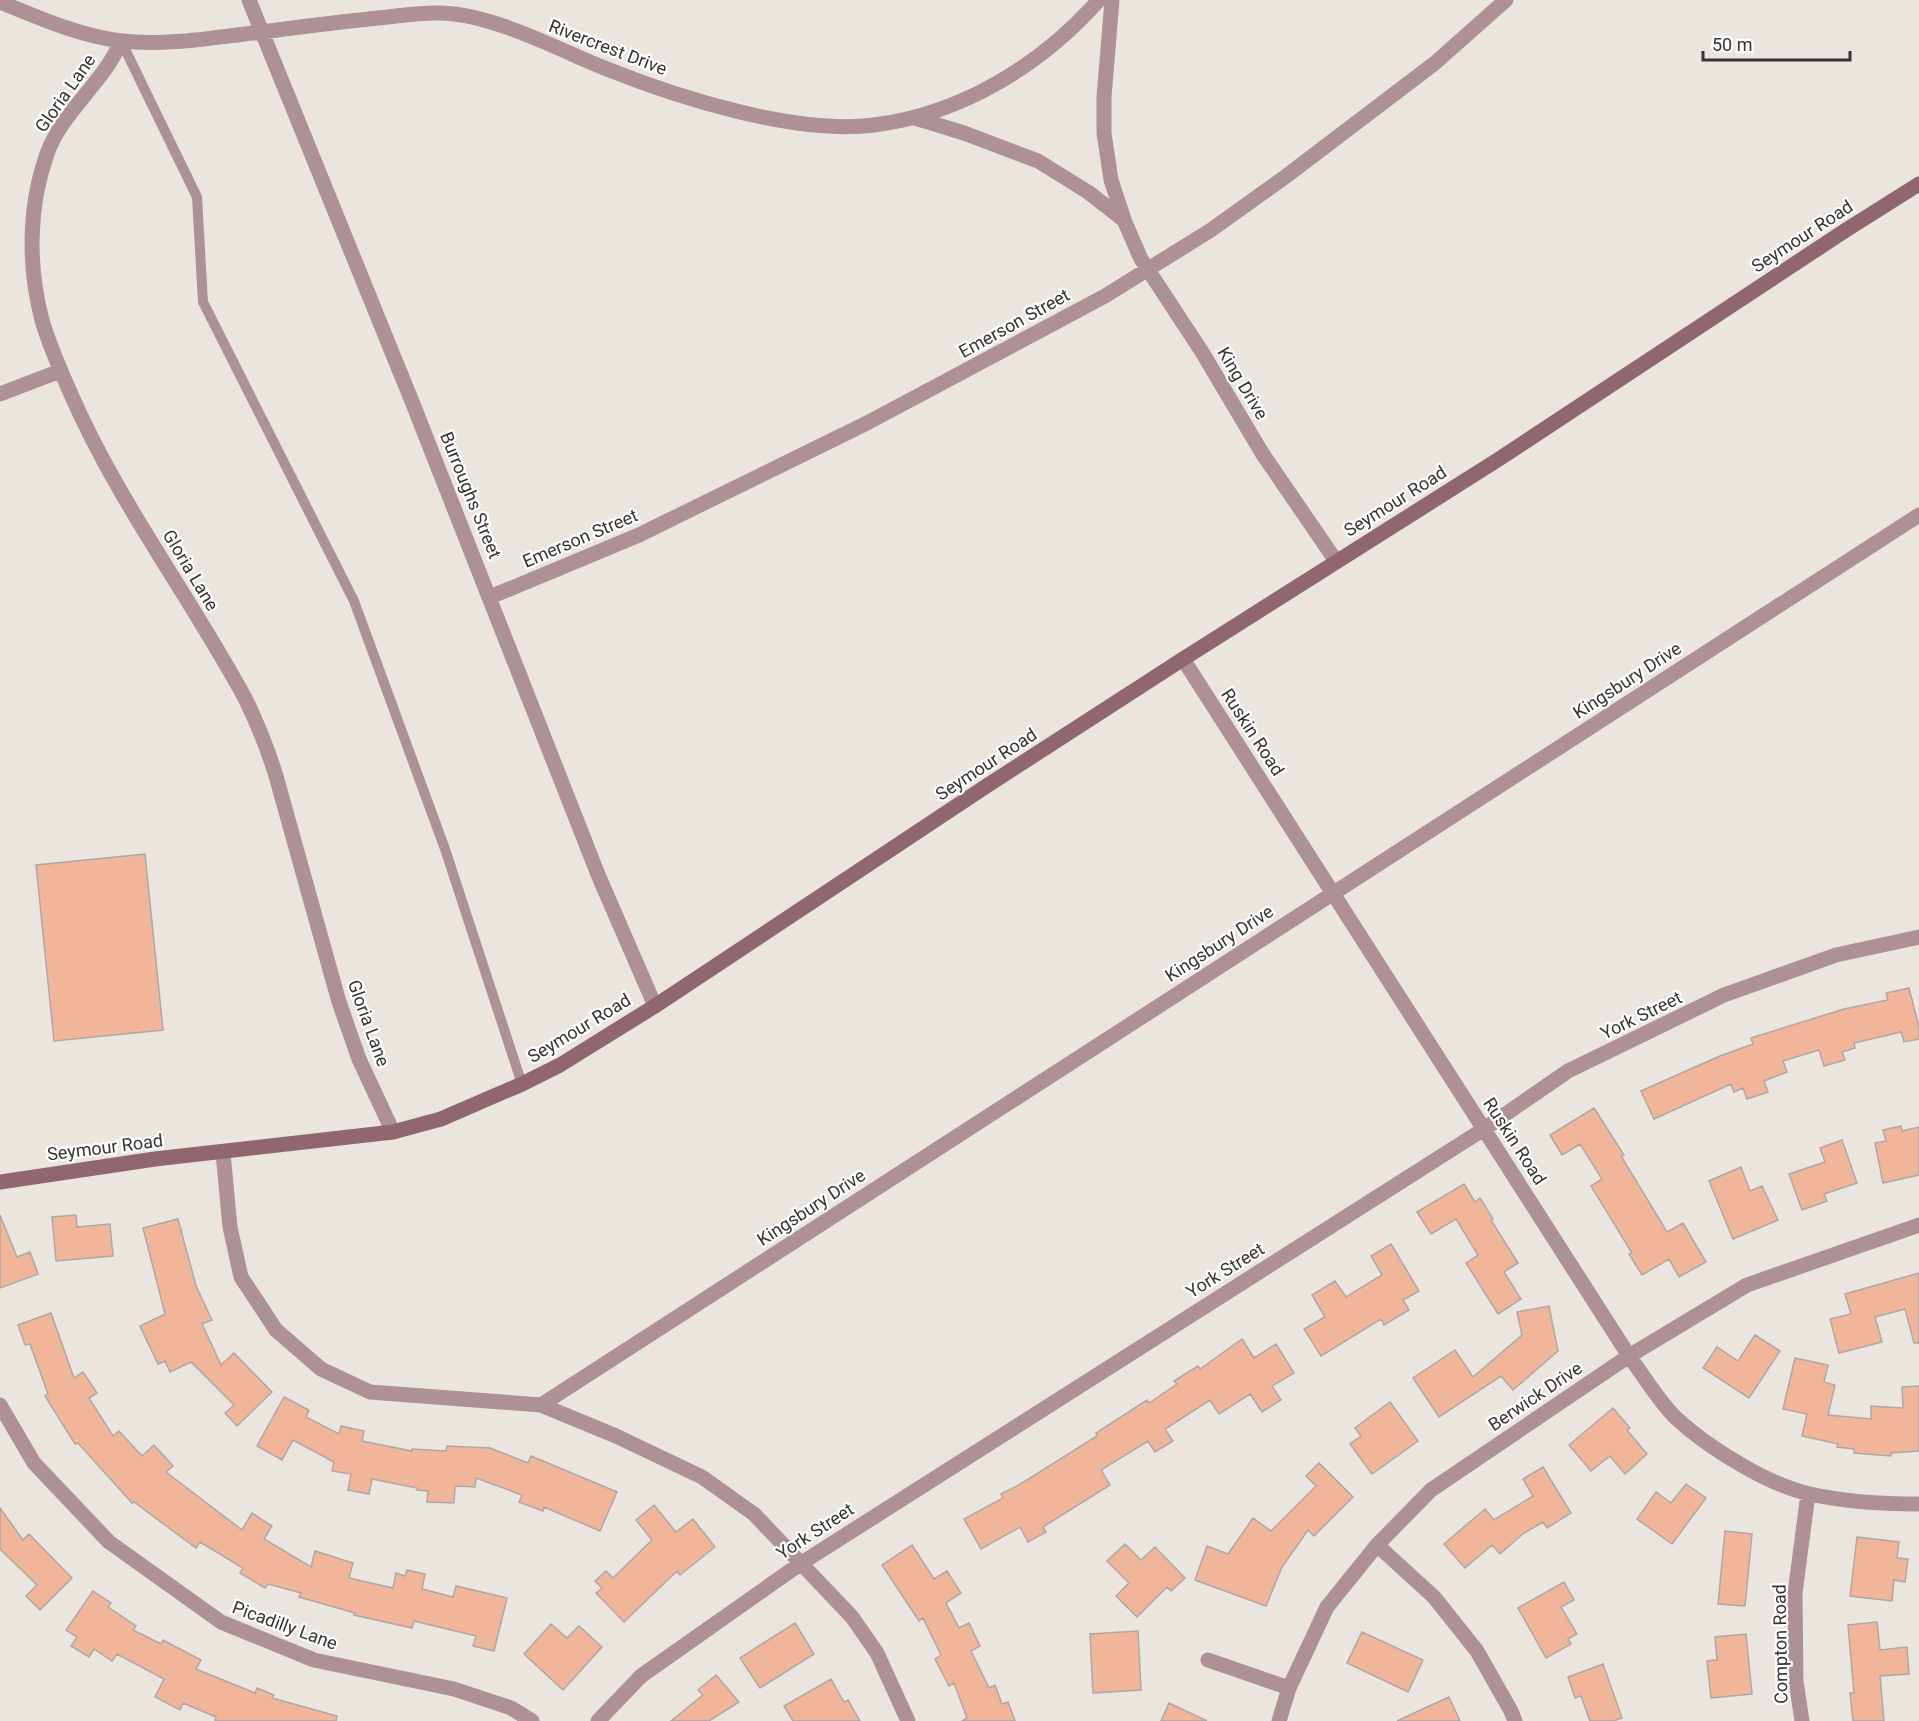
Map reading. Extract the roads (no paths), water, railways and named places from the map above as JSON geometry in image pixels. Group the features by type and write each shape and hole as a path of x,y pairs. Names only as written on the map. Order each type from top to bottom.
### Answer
{"street":[{"name":"Burroughs Street","path":"249,0 490,597 599,876 655,1006"},
{"name":"Rivercrest Drive","path":"0,2 90,35 121,41 171,43 411,15 440,13 462,15 500,26 660,88 766,118 845,126 872,125 915,118 969,98 998,83 1050,47 1100,0"},
{"name":"King Drive","path":"1112,0 1104,97 1104,133 1111,180 1124,220 1148,270 1202,352 1262,453 1336,561"},
{"name":"Emerson Street","path":"490,597 639,535 867,423 1105,296 1212,230 1285,177 1435,63 1506,0"},
{"name":"Gloria Lane","path":"121,41 114,57 67,117 47,153 37,190 32,227 34,278 42,321 77,410 106,467 219,653 264,740 339,1002 359,1059 393,1132"},
{"name":"King Drive","path":"915,118 1038,160 1095,197 1124,220"},
{"name":"Seymour Road","path":"0,1182 155,1159 393,1132 441,1119 560,1065 655,1006 1183,659 1499,459 1919,184"},
{"path":"0,394 60,371"},
{"name":"Kingsbury Drive","path":"541,1405 1919,515"},
{"name":"Ruskin Road","path":"1183,659 1629,1356 1675,1417 1726,1457 1780,1484 1809,1494 1886,1504 1919,1504"},
{"name":"York Street","path":"598,1721 641,1676 800,1564 1484,1129 1569,1071 1724,996 1836,955 1919,937"},
{"path":"223,1153 230,1227 241,1277 276,1330 321,1369 370,1392 541,1405 616,1436 702,1478 754,1514 852,1617 877,1653 908,1721"},
{"name":"Berwick Drive","path":"1279,1721 1289,1688 1327,1607 1377,1545 1431,1490 1629,1356 1747,1285 1919,1225"},
{"name":"Picadilly Lane","path":"0,1405 34,1463 109,1542 220,1622 314,1660 454,1689 511,1708 532,1721"},
{"name":"Compton Road","path":"1802,1721 1796,1681 1795,1593 1809,1494"},
{"path":"1377,1545 1434,1597 1477,1651 1515,1721"},
{"path":"1208,1660 1289,1688"}],"lane":[{"path":"121,41 197,197 203,302 354,601 445,849 522,1084"}]}
